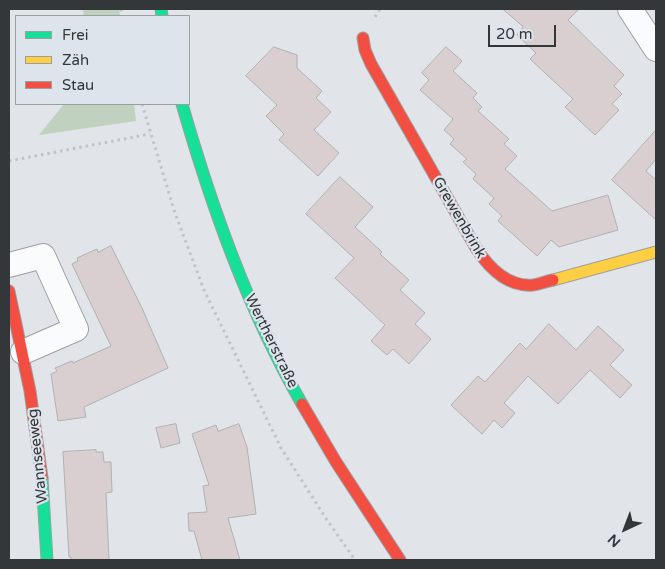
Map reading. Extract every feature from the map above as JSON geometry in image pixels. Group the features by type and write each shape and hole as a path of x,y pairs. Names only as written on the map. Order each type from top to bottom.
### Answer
{"street":[{"path":"630,9 656,49"},
{"name":"Grewenbrink","path":"363,38 365,50 371,64 476,248 496,275 516,284 532,285 656,252"},
{"name":"Wertherstraße","path":"182,105 212,204 270,342 315,428 400,560"},
{"path":"9,265 43,256 76,329 24,352"},
{"name":"Wannseeweg","path":"9,291 24,352 38,432 47,560"}],"path":[{"path":"142,105 175,213 204,290 281,448 355,560"},
{"path":"9,161 150,134"}],"green space":[{"path":"83,9 119,9 120,15 84,15"},
{"path":"63,105 134,105 136,121 39,135"}],"building":[{"path":"503,9 579,9 568,20 624,75 614,86 622,94 612,104 619,110 595,135 565,107 573,99 530,59 536,53 517,35 523,27"},
{"path":"274,47 297,55 297,68 322,91 316,98 331,112 314,130 339,153 318,176 279,140 284,134 266,116 277,105 246,76"},
{"path":"446,47 462,61 453,71 477,93 473,98 482,107 478,111 509,139 504,144 517,156 505,169 552,211 608,195 618,230 559,247 551,240 537,256 498,221 502,216 489,204 494,198 473,179 476,174 463,162 467,159 450,144 454,139 444,130 453,119 420,90 429,80 422,73"},
{"path":"656,130 656,159 646,171 656,180 656,220 612,180"},
{"path":"340,177 373,207 355,227 382,252 380,254 409,280 400,290 425,313 415,324 431,339 409,364 393,349 387,355 371,341 385,325 335,278 354,258 306,214"},
{"path":"111,246 142,308 168,368 84,407 86,417 58,421 51,374 57,371 55,368 72,361 73,363 111,346 72,264 78,261 77,258 97,249 98,252"},
{"path":"549,324 576,350 598,326 624,350 610,365 632,385 620,398 590,370 558,404 528,376 504,403 515,413 502,428 494,420 482,434 451,405 478,376 485,382 520,343 526,349"},
{"path":"176,424 180,443 161,448 156,428"},
{"path":"239,424 247,447 256,514 228,518 240,560 202,560 194,531 189,531 188,513 207,512 203,486 209,485 192,434 216,425 218,431"},
{"path":"96,450 96,452 103,452 104,462 111,462 112,492 106,493 109,560 71,560 71,557 69,557 63,452"}],"traffic: fast":[{"path":"161,9 162,15"},
{"path":"182,105 206,182 233,258 265,332 302,404"},
{"path":"42,478 47,560"}],"traffic: slow":[{"path":"553,280 656,252"}],"traffic: jam":[{"path":"363,38 365,50 371,64 481,255 500,275 515,283 533,285 553,280"},
{"path":"9,291 30,391 42,478"},
{"path":"302,404 336,462 400,560"}]}
